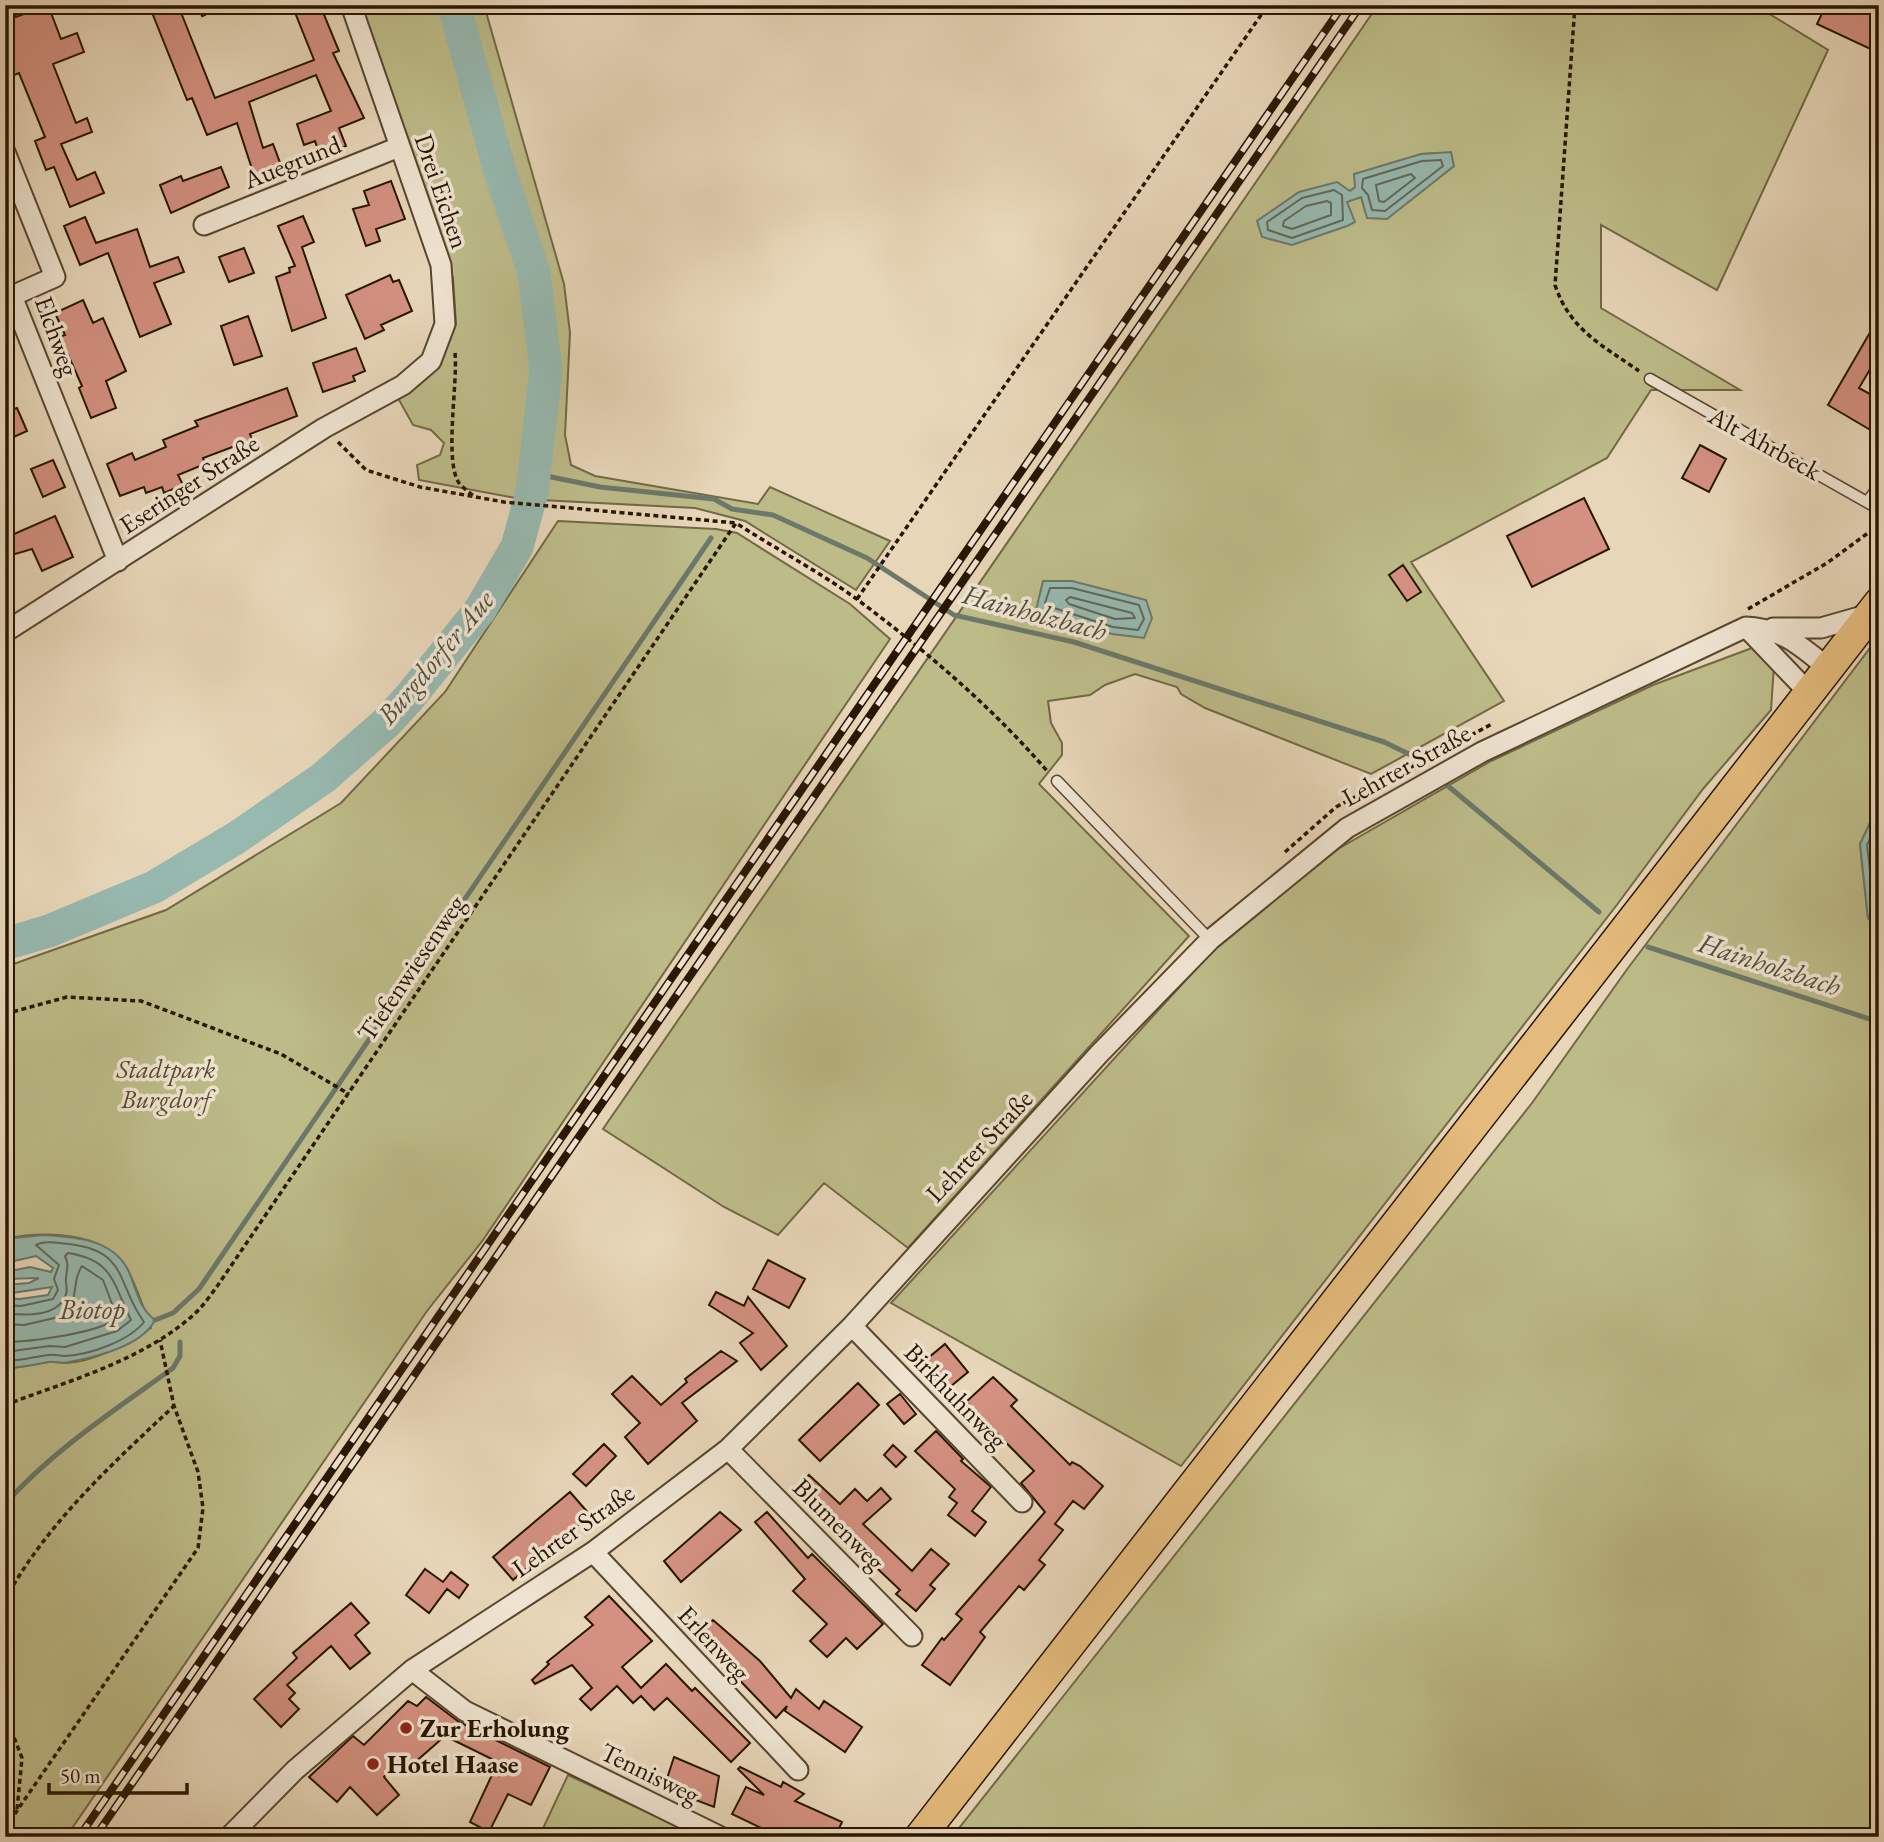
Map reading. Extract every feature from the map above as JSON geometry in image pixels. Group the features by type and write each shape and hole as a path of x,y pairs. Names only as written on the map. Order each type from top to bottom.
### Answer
{"main road":[{"path":"920,1837 1875,608"}],"street":[{"name":"Drei Eichen","path":"351,5 441,265 445,324 431,361 403,385"},
{"name":"Auegrund","path":"204,225 399,147"},
{"name":"Elchweg","path":"5,152 55,277 12,296 118,561"},
{"name":"Eseringer Straße","path":"5,632 324,428 403,385"},
{"path":"1769,628 1821,628 1875,608"},
{"name":"Lehrter Straße","path":"229,1837 295,1770 412,1670 593,1552 728,1449 852,1326 1099,1054 1210,940 1347,828 1482,752 1746,619 1792,639 1828,668"},
{"path":"1746,619 1809,693"},
{"name":"Birkhuhnweg","path":"852,1326 1022,1502"},
{"name":"Blumenweg","path":"728,1449 912,1636"},
{"name":"Erlenweg","path":"593,1552 798,1770"},
{"name":"Tennisweg","path":"412,1670 466,1711 721,1837"}],"lane":[{"name":"Alt Ahrbeck","path":"1650,379 1879,509"},
{"path":"1868,501 1879,486"},
{"path":"1057,781 1210,940"}],"path":[{"path":"857,599 1268,5"},
{"path":"1575,5 1555,285 1574,324 1650,379"},
{"path":"201,16 221,6"},
{"path":"445,324 455,349 457,373 452,462 459,482 476,498"},
{"path":"324,428 366,470 420,487 504,502 736,523 857,599 937,660 1010,727 1057,781"},
{"name":"Tiefenwiesenweg","path":"5,1405 115,1364 160,1340 192,1317 218,1285 349,1094 736,523"},
{"path":"1746,619 1879,525"},
{"path":"5,1013 68,997 141,1001 281,1054 349,1094"},
{"path":"5,1828 198,1548 202,1508 198,1472 174,1406 160,1340"},
{"path":"5,1600 43,1540 124,1453 174,1406"},
{"path":"5,1714 22,1758 16,1813 5,1821"}],"green space":[{"path":"354,5 440,5 462,91 528,293 533,385 521,499 419,480 417,465 440,455 444,443 431,430 413,425 398,398 440,365 456,324 453,278"},
{"path":"462,5 484,5 564,284 570,333 565,435 571,465 595,476 758,504 770,487 890,541 856,590 745,521 695,508 541,500 553,372 552,340 541,275"},
{"path":"1378,5 1755,5 1828,50 1717,290 1601,225 1601,308 1740,390 1651,390 1607,458 1411,562 1504,701 1371,774 1205,708 1181,694 1177,687 1135,674 1105,685 1090,695 1048,701 1051,723 1062,743 1062,755 1039,784 1189,936 908,1248 824,1183 778,1235 724,1207 603,1129","holes":["1451,153 1362,197 1346,201 1355,187 1421,154"]},
{"name":"Stadtpark Burgdorf","path":"558,521 716,529 737,533 850,604 890,639 483,1240 427,1311 66,1837 5,1837 4,1803 10,1772 11,1745 5,1728 5,1368 51,1362 76,1362 99,1356 151,1328 126,1267 116,1255 103,1246 71,1236 37,1235 5,1239 5,967 166,910 341,803 445,692"},
{"path":"1879,636 1879,804 1860,844 1868,918 1879,930 1879,1837 952,1837 1532,1103 1628,968"},
{"path":"1752,648 1774,665 1771,710 1703,789 1616,906 1181,1466 891,1303 1217,946 1338,849 1491,761 1653,685"},
{"path":"568,1775 700,1837 539,1837"}],"water":[{"path":"1451,152 1454,166 1387,219 1367,218 1361,197 1347,202 1355,222 1347,226 1292,245 1262,237 1257,221 1299,192 1337,182 1350,191 1355,187 1354,174 1421,154"},
{"path":"1043,581 1072,581 1146,600 1152,618 1144,638 1112,634 1036,610"},
{"path":"1879,804 1879,930 1868,918 1860,844"},
{"name":"Biotop","path":"43,1235 90,1241 111,1250 127,1268 140,1302 155,1320 149,1329 117,1349 92,1357 66,1363 48,1362 5,1368 5,1298 48,1295 52,1287 5,1294 5,1285 29,1283 39,1278 5,1279 5,1272 30,1267 51,1272 53,1268 36,1256 5,1263 5,1239"},
{"path":"5,1728 12,1762 5,1797"}],"building":[{"path":"5,5 11,5 16,17 48,5 61,39 77,33 84,52 53,64 76,123 87,118 92,132 61,144 77,180 95,172 104,193 70,207 54,167 46,170 35,141 45,137 19,73 12,76 5,62"},
{"path":"149,5 178,5 215,98 314,60 292,5 320,5 339,51 333,53 364,118 339,128 346,146 320,156 315,141 304,145 297,124 331,111 316,75 249,102 263,148 273,144 282,168 255,178 237,123 207,135 192,98 187,100"},
{"path":"1826,5 1871,5 1879,9 1879,53 1817,24"},
{"path":"221,167 229,187 171,213 160,185 181,176 183,181"},
{"path":"391,181 405,219 376,229 380,241 366,246 353,209 369,205 364,191"},
{"path":"303,216 314,242 302,247 326,318 292,331 276,277 290,272 289,268 295,266 278,226"},
{"path":"85,217 96,243 137,229 150,267 178,257 184,272 154,283 171,324 140,337 108,253 80,265 64,226"},
{"path":"244,248 254,273 229,282 219,257"},
{"path":"390,275 393,282 399,280 412,311 381,325 384,330 365,339 346,295"},
{"path":"83,300 93,323 103,318 126,371 106,381 116,408 91,418 79,388 82,386 60,337 65,335 55,313"},
{"path":"248,316 262,356 234,365 221,326"},
{"path":"1879,317 1879,354 1859,388 1879,399 1879,435 1828,405"},
{"path":"356,348 365,371 353,376 355,381 323,392 313,363"},
{"path":"287,388 297,416 250,434 254,444 237,451 235,446 203,458 205,464 178,475 183,485 164,493 162,487 146,493 144,487 120,496 107,464 132,453 135,460 166,447 163,440 198,426 195,421"},
{"path":"17,408 27,431 5,441 5,412"},
{"path":"1700,445 1726,459 1709,492 1682,478"},
{"path":"53,460 65,487 43,497 31,469"},
{"path":"1584,498 1609,549 1532,587 1507,536"},
{"path":"55,516 73,557 42,571 32,549 5,557 5,538"},
{"path":"1403,565 1421,592 1407,601 1389,575"},
{"path":"768,1260 805,1279 789,1308 753,1289"},
{"path":"716,1292 744,1306 748,1297 787,1346 761,1370 740,1343 753,1333 709,1305"},
{"path":"945,1344 968,1372 950,1387 945,1382 941,1386 922,1363"},
{"path":"721,1351 737,1361 682,1403 697,1421 648,1464 625,1437 640,1423 612,1394 632,1376 661,1405 687,1382 685,1379"},
{"path":"993,1377 1017,1400 1011,1406 1070,1465 1072,1462 1080,1466 1103,1486 1084,1509 1073,1501 1055,1524 1063,1530 1039,1560 1045,1565 1024,1590 1019,1586 980,1632 985,1637 950,1685 922,1665 942,1638 944,1640 962,1619 956,1614 1045,1512 1021,1483 1034,1471 966,1402"},
{"path":"858,1383 879,1405 820,1461 799,1440"},
{"path":"900,1394 916,1414 904,1424 887,1404"},
{"path":"936,1431 963,1459 961,1461 991,1487 972,1511 986,1522 975,1536 948,1515 957,1503 949,1497 955,1489 915,1451"},
{"path":"604,1444 616,1456 586,1486 573,1474"},
{"path":"893,1445 906,1457 896,1467 884,1455"},
{"path":"809,1475 840,1504 855,1489 867,1501 881,1488 891,1499 863,1524 912,1571 931,1549 949,1564 930,1585 935,1589 916,1611 896,1594 900,1590 861,1553 859,1555 824,1520 827,1517 796,1488"},
{"path":"570,1492 590,1515 513,1580 493,1557"},
{"path":"720,1512 741,1530 681,1582 664,1561"},
{"path":"767,1512 808,1558 812,1554 883,1624 857,1649 846,1638 827,1657 810,1641 827,1624 793,1591 805,1579 755,1522"},
{"path":"425,1569 443,1582 451,1572 468,1585 459,1598 447,1589 429,1613 406,1595"},
{"path":"609,1596 652,1641 622,1667 641,1688 666,1664 692,1691 695,1688 750,1743 731,1762 667,1698 654,1710 641,1696 633,1703 617,1686 591,1710 580,1699 592,1688 572,1665 535,1684 532,1680 549,1664 547,1662 593,1625 585,1617"},
{"path":"351,1603 369,1623 355,1635 370,1653 350,1669 331,1646 287,1685 295,1693 289,1699 299,1709 281,1727 254,1699 297,1658 293,1653"},
{"path":"713,1620 760,1661 791,1698 796,1689 819,1709 824,1701 862,1727 845,1752 785,1711 787,1706 776,1718 722,1662 724,1660 696,1636"},
{"path":"426,1697 459,1722 550,1767 531,1805 508,1794 489,1832 470,1822 498,1762 445,1736 413,1764 400,1757 384,1777 399,1795 377,1815 350,1787 337,1802 309,1777 353,1736 364,1745 408,1701 417,1706"},
{"path":"674,1757 719,1776 714,1807 664,1788"},
{"path":"740,1767 781,1787 783,1782 804,1794 795,1801 842,1822 835,1837 780,1837 732,1814 746,1787 764,1795 738,1769"}],"waterway":[{"name":"Burgdorfer Aue","path":"5,944 49,931 154,887 236,838 323,778 387,722 409,698 480,610 517,547 532,492 546,370 534,273 501,175 454,5"},
{"name":"Hainholzbach","path":"532,473 600,487 714,499 732,509 773,515 867,558 954,615 1074,642 1384,742 1413,756"},
{"path":"155,1320 173,1313 199,1289 711,538"},
{"name":"Hainholzbach","path":"1448,786 1599,912"},
{"name":"Hainholzbach","path":"1648,947 1879,1022"},
{"path":"5,1504 64,1448 173,1368 180,1356 180,1342"}],"railway":[{"path":"79,1837 1343,5"},
{"path":"95,1837 1361,5"}],"place":[{"name":"Zur Erholung","path":"406,1728"},
{"name":"Hotel Haase","path":"373,1764"}]}
